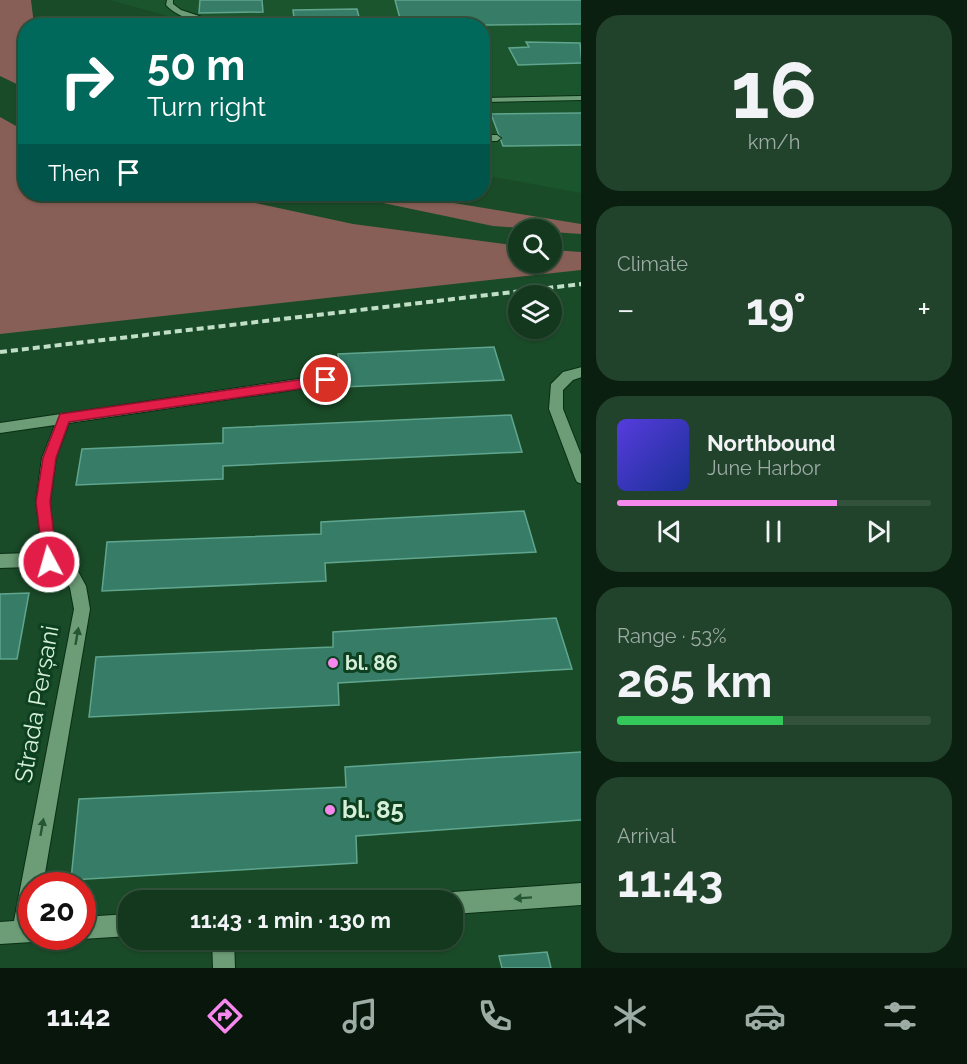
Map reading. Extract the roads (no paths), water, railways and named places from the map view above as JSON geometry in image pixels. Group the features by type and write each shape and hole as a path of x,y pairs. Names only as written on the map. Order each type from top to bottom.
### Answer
{"street":[{"path":"581,372 568,376 556,388 556,409 581,475"},
{"name":"Strada Perșani","path":"0,561 29,560 67,567 78,586 82,609 35,872"},
{"path":"463,902 581,894"},
{"path":"96,927 118,926"},
{"path":"0,933 18,932"},
{"path":"223,950 224,968"}],"lane":[{"path":"170,0 170,5 178,12 199,18"},
{"path":"490,100 581,98"},
{"path":"490,138 497,138"},
{"path":"0,428 326,380"},
{"path":"49,562 43,502 49,458 64,418"}],"railway":[{"path":"0,352 581,284"}],"place":[{"name":"bl. 86","path":"333,663"},
{"name":"bl. 85","path":"330,810"}]}
